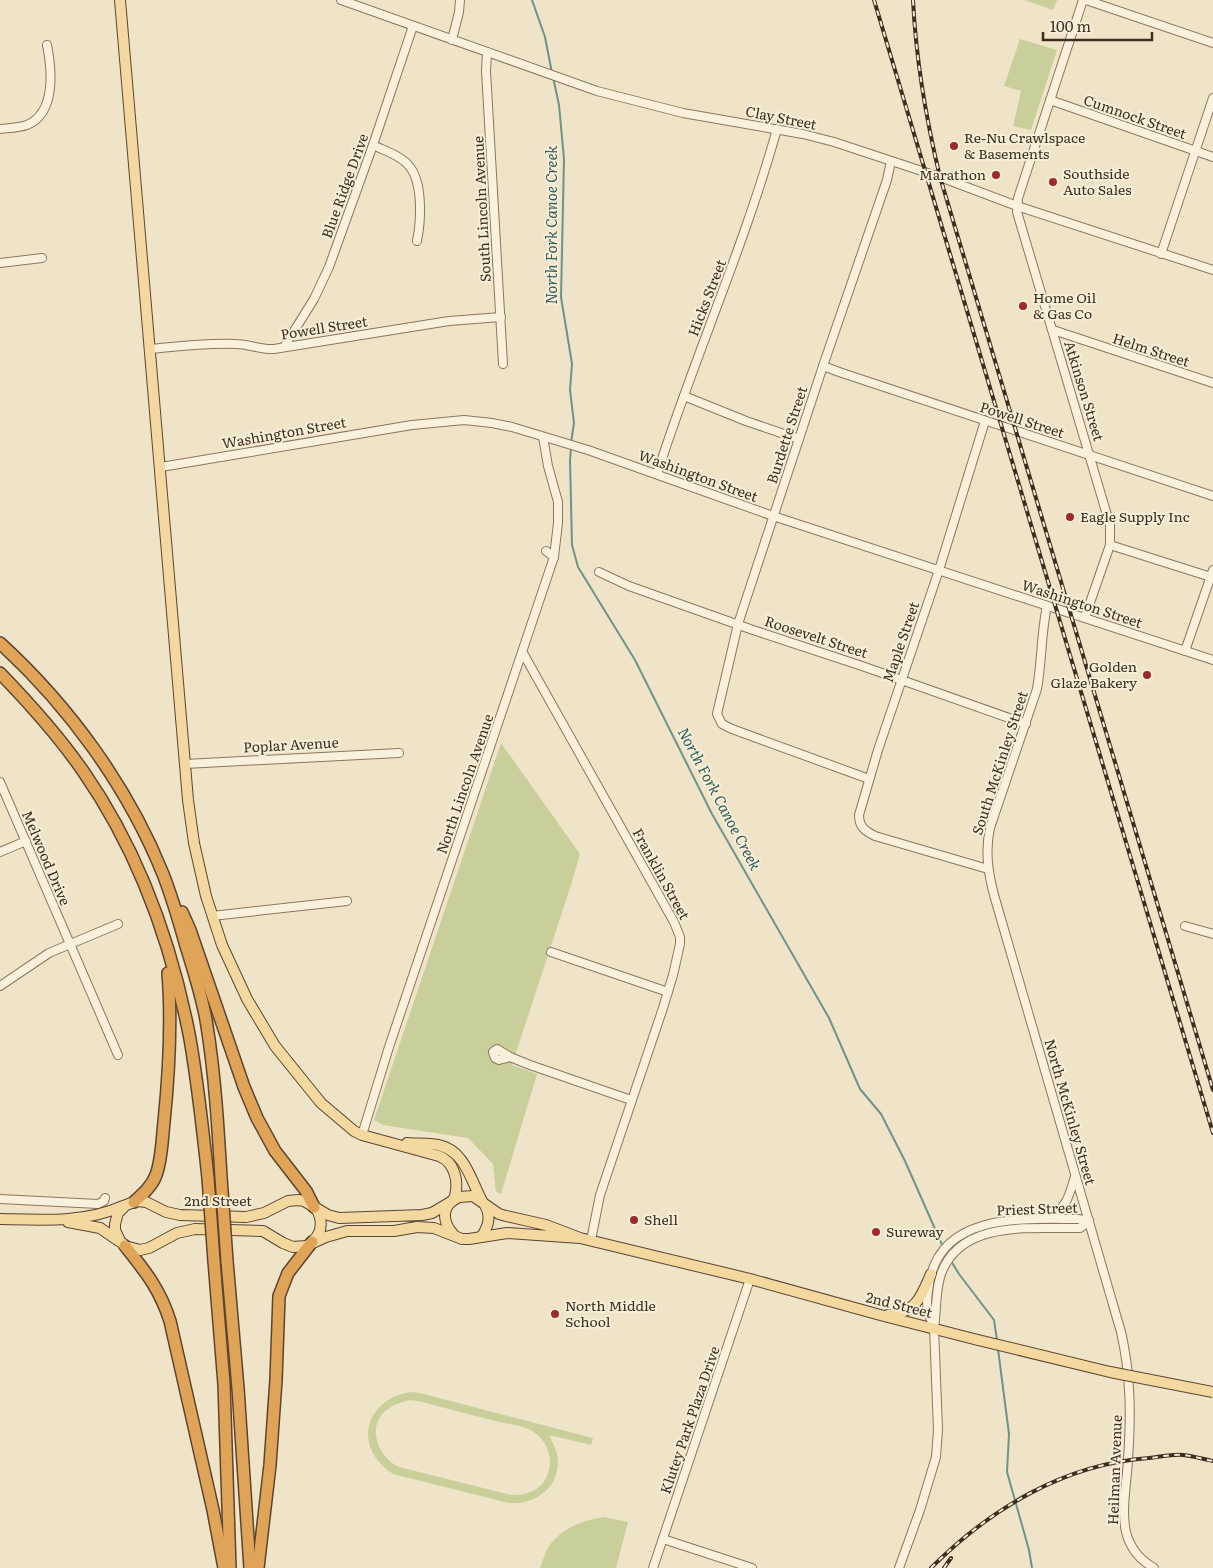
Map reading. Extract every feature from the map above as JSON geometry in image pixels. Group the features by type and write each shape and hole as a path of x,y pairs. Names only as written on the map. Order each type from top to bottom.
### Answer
{"highway":[{"path":"0,643 45,689 85,738 130,807 190,930 244,1087 257,1118 275,1151 306,1191 314,1207"},
{"path":"0,673 40,715 84,772 107,810 132,857 158,922 180,994 190,1040 208,1178 224,1384 230,1568"},
{"path":"151,848 171,897 196,978 207,1025 214,1076 250,1568"},
{"path":"130,1203 150,1186 156,1175 159,1165 166,1101 171,1023 170,990 168,968 158,922"},
{"path":"258,1568 270,1465 280,1296 288,1273 312,1242"},
{"path":"122,1244 153,1282 166,1307 211,1501 224,1568"}],"main road":[{"path":"120,0 185,764 194,843 206,896 222,944 247,999 275,1046 321,1103 362,1136 439,1156 449,1162 455,1174 456,1182 455,1195 448,1206 445,1220 453,1234"},
{"path":"386,1141 440,1145 455,1153 465,1165 488,1210 489,1220 482,1236"},
{"name":"2nd Street","path":"130,1203 146,1202 166,1212 186,1216 251,1216 270,1211 288,1201 298,1200 339,1218 412,1217 432,1213 453,1200 466,1195 473,1196 506,1216 546,1224 580,1238"},
{"path":"0,1219 57,1220 96,1215 130,1203"},
{"path":"122,1244 115,1230 115,1224 118,1213 130,1203"},
{"path":"312,1242 318,1236 321,1226 319,1215 314,1207"},
{"path":"57,1220 100,1228 111,1234 122,1244"},
{"name":"2nd Street","path":"122,1244 135,1250 144,1250 177,1233 195,1229 263,1231 293,1247 306,1246 312,1242 347,1231 394,1230 417,1227 434,1228 469,1240 482,1236 507,1233 580,1238 750,1279 978,1340 1110,1372 1213,1392"},
{"path":"884,1316 902,1313 916,1304 935,1272"}],"street":[{"name":"Clay Street","path":"341,0 597,91 683,112 777,129 834,142 1017,206 1213,270"},
{"path":"452,40 460,12 460,0"},
{"path":"1084,0 1213,43"},
{"name":"Atkinson Street","path":"1084,0 1018,198 1017,206 1022,229 1110,525 1110,545 1085,617"},
{"name":"Blue Ridge Drive","path":"284,347 326,275 413,26"},
{"path":"0,129 26,125 38,118 46,107 50,78 47,45"},
{"name":"South Lincoln Avenue","path":"487,52 486,71 503,364"},
{"path":"1161,254 1213,98"},
{"name":"Cumnock Street","path":"1050,100 1213,157"},
{"name":"Hicks Street","path":"657,474 672,425 746,227 777,129"},
{"path":"373,145 406,162 415,175 420,208 417,241"},
{"name":"Burdette Street","path":"869,779 732,729 722,724 717,709 738,624 887,180 891,161"},
{"path":"0,263 42,258"},
{"name":"Powell Street","path":"150,349 222,344 239,344 268,349 449,321 501,317"},
{"name":"Helm Street","path":"1052,330 1213,383"},
{"name":"Powell Street","path":"823,366 1213,496"},
{"path":"684,396 746,421 799,439"},
{"name":"Washington Street","path":"161,467 393,428 464,420 512,427 588,450 773,516 1213,660"},
{"name":"Maple Street","path":"985,421 939,570 858,815 861,826 875,836 988,869"},
{"name":"North Lincoln Avenue","path":"362,1136 392,1038 554,557 558,524 558,502 543,437"},
{"path":"1110,545 1212,573 1185,650"},
{"path":"546,551 554,557"},
{"name":"Roosevelt Street","path":"599,572 629,586 1026,724"},
{"name":"South McKinley Street","path":"988,869 987,848 990,828 1037,689 1042,634 1048,606"},
{"name":"Franklin Street","path":"523,653 678,929 680,937 679,951 668,992 600,1196 592,1240"},
{"name":"Poplar Avenue","path":"185,764 399,753"},
{"name":"Melwood Drive","path":"0,782 118,1055"},
{"path":"0,852 26,841"},
{"name":"North McKinley Street","path":"988,869 1115,1309 1128,1361"},
{"path":"212,916 347,901"},
{"path":"0,986 41,958 118,924"},
{"path":"1185,926 1213,934"},
{"path":"551,952 668,992"},
{"path":"510,1057 631,1100"},
{"path":"1040,1219 1056,1214 1062,1209 1068,1198 1075,1174"},
{"path":"0,1199 98,1204 105,1198"},
{"name":"Priest Street","path":"899,1568 920,1510 936,1457 938,1430 934,1327 928,1313 927,1300 935,1272 944,1251 958,1236 986,1224 1040,1219 1078,1219 1089,1221"},
{"name":"Priest Street","path":"935,1272 962,1245 977,1236 996,1231 1080,1228 1089,1221"},
{"name":"Klutey Park Plaza Drive","path":"653,1568 750,1279"},
{"name":"Heilman Avenue","path":"1128,1361 1130,1416 1124,1509 1126,1531 1134,1550 1140,1558 1154,1568"},
{"path":"663,1539 752,1568"}],"green space":[{"path":"1024,0 1057,0 1053,10"},
{"path":"1020,39 1057,50 1031,130 1013,126 1021,91 1004,86"},
{"path":"501,743 580,854 512,1065 537,1074 501,1194 496,1192 493,1164 468,1138 383,1125 374,1120"},
{"path":"411,1392 420,1393 593,1438 591,1445 549,1435 556,1450 558,1462 557,1472 553,1481 540,1496 520,1503 509,1503 393,1474 380,1463 372,1451 368,1438 369,1426 374,1414 383,1404 395,1396","holes":["410,1400 529,1429 538,1435 546,1445 550,1458 549,1471 543,1483 531,1492 511,1495 399,1467 385,1456 380,1448 376,1432 377,1423 381,1416 393,1406"]},
{"path":"604,1517 628,1522 616,1568 540,1568 549,1546 560,1534 588,1520"}],"waterway":[{"name":"North Fork Canoe Creek","path":"532,0 545,37 552,73"},
{"name":"North Fork Canoe Creek","path":"553,77 559,105 564,159 561,297 572,364 570,390 574,423 571,443"},
{"name":"North Fork Canoe Creek","path":"571,448 572,545 578,567 635,660 712,814 829,1018 860,1089 881,1114 905,1161 943,1247"},
{"name":"North Fork Canoe Creek","path":"951,1261 994,1320 997,1340"},
{"name":"North Fork Canoe Creek","path":"998,1349 1009,1434 1007,1472 1029,1550 1032,1568"}],"railway":[{"path":"874,0 1213,1133"},
{"path":"913,0 922,89 940,177 1213,1090"},
{"path":"931,1568 978,1527 1003,1509 1030,1493 1058,1480 1087,1469 1118,1462 1166,1456 1183,1455 1213,1461"},
{"path":"944,1568 951,1558"}],"place":[{"name":"Re-Nu Crawlspace & Basements","path":"954,146"},
{"name":"Marathon","path":"996,175"},
{"name":"Southside Auto Sales","path":"1053,182"},
{"name":"Home Oil & Gas Co","path":"1023,306"},
{"name":"Eagle Supply Inc","path":"1070,517"},
{"name":"Golden Glaze Bakery","path":"1147,675"},
{"name":"Shell","path":"634,1220"},
{"name":"Sureway","path":"876,1232"},
{"name":"North Middle School","path":"555,1314"}]}
